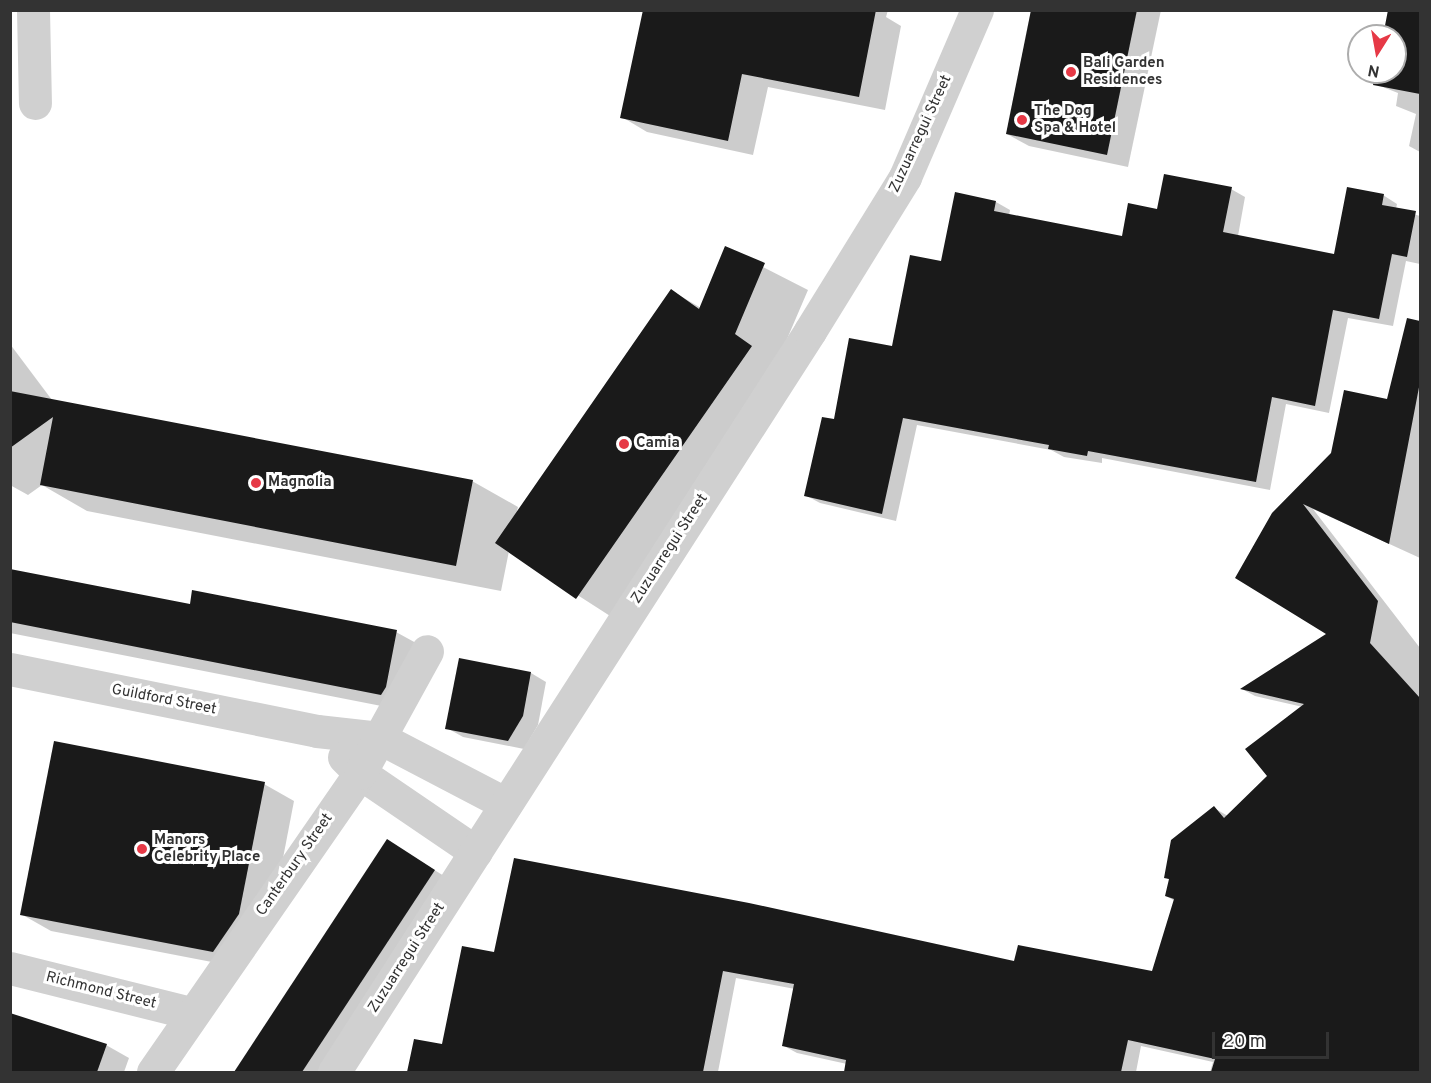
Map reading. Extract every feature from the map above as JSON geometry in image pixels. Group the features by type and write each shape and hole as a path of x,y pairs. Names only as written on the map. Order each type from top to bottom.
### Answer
{"street":[{"path":"33,10 35,103"},
{"name":"Zuzuarregui Street","path":"334,1072 810,331 905,177 977,10"},
{"name":"Canterbury Street","path":"153,1072 191,1013 360,773 427,651"},
{"name":"Guildford Street","path":"10,669 317,731 381,738 506,804"},
{"path":"317,731 360,773 476,852"},
{"name":"Richmond Street","path":"10,968 191,1013"}],"building":[{"path":"643,10 876,10 859,97 742,74 728,141 620,118"},
{"name":"Bali Garden Residences","path":"1031,10 1137,10 1107,155 1006,134"},
{"path":"1388,10 1420,10 1420,94 1373,85 1407,84 1407,24 1385,24"},
{"path":"1164,174 1232,187 1223,232 1334,254 1347,187 1384,194 1382,205 1416,211 1407,257 1392,254 1379,319 1333,310 1315,406 1272,397 1256,482 1088,451 1087,456 1048,449 1049,445 903,418 882,514 804,496 822,417 834,419 849,338 892,346 910,255 941,261 955,192 996,201 994,211 1122,236 1128,203 1157,209"},
{"name":"Camia","path":"725,246 765,263 735,334 752,346 576,599 495,543 671,289 699,309"},
{"path":"1407,318 1420,321 1420,382 1389,544 1303,504 1378,601 1370,643 1420,698 1420,1072 1211,1072 1215,1059 1128,1040 1121,1072 844,1072 846,1060 782,1046 794,984 723,971 703,1072 407,1072 414,1039 442,1044 462,946 494,952 514,858 749,903 1014,961 1018,945 1152,971 1174,899 1165,896 1169,879 1164,878 1171,840 1214,806 1224,818 1267,776 1245,749 1304,704 1240,689 1326,634 1235,578 1272,513 1331,453 1344,390 1387,399"},
{"name":"Magnolia","path":"10,391 473,480 456,566 40,485 53,417 10,448"},
{"path":"10,569 190,604 192,590 397,630 386,687 381,695 10,622"},
{"path":"459,658 531,672 523,716 508,741 445,729"},
{"name":"Manors Celebrity Place","path":"54,741 265,782 239,914 213,952 20,915"},
{"path":"387,839 435,870 302,1072 234,1072"},
{"path":"10,1013 107,1044 97,1072 10,1072"}],"place":[{"name":"Bali Garden Residences","path":"1071,72"},
{"name":"The Dog Spa & Hotel","path":"1022,120"},
{"name":"Camia","path":"624,444"},
{"name":"Magnolia","path":"256,483"},
{"name":"Manors Celebrity Place","path":"142,849"}]}
